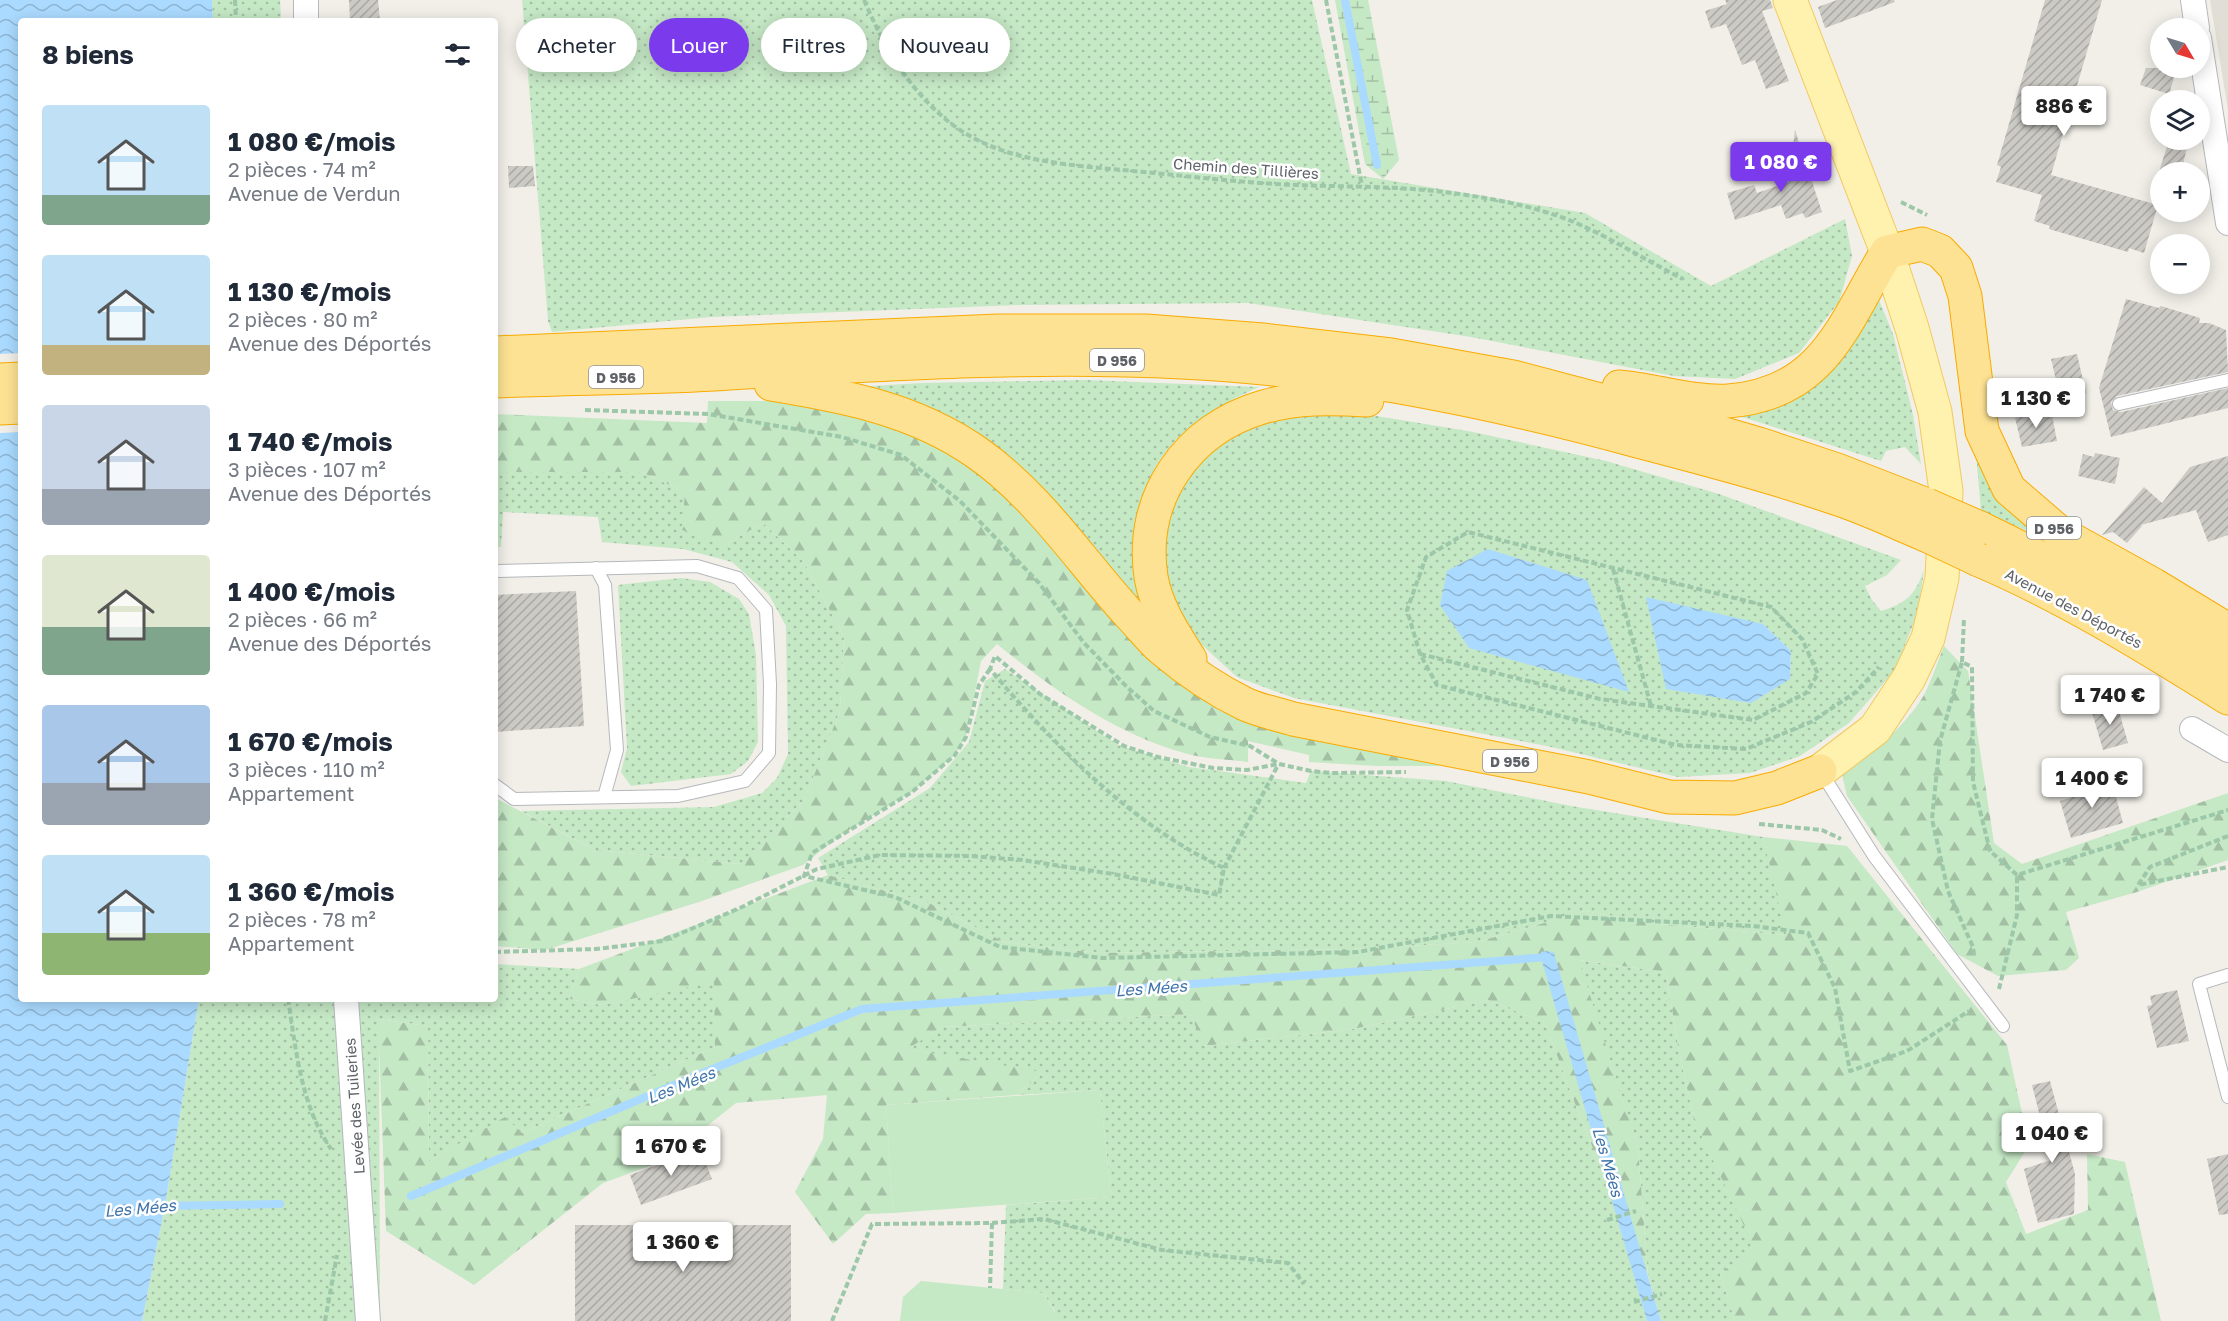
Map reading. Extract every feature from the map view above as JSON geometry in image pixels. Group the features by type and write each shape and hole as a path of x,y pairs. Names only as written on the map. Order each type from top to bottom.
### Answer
{"highway":[{"name":"D 956","path":"1513,377 1642,389 1697,399 1750,397 1774,391 1800,378 1833,347 1887,252 1922,244 1940,251 1956,268 1965,296 1982,431 2009,489 2060,533 2154,585 2228,630"},
{"name":"D 956","path":"498,353 998,331 1146,331 1263,340 1391,355 1513,377 1759,444 1837,470 1926,520 1980,544"},
{"name":"D 956","path":"498,381 710,374 1037,358 1184,362 1264,368 1381,383 1521,410 1746,470 1841,500 1926,520"},
{"name":"D 956","path":"710,374 833,394 896,410 948,434 977,452 1004,474 1032,502 1161,648 1204,680 1247,705 1293,719 1589,777 1669,797 1735,798 1777,788 1820,771"},
{"path":"0,380 18,379"},
{"name":"D 956","path":"1204,680 1160,608 1151,578 1149,545 1156,509 1167,482 1184,456 1208,433 1232,419 1262,407 1298,399 1336,398 1521,410"},
{"path":"0,408 18,407"},
{"name":"Avenue des Déportés","path":"1980,544 2052,562 2228,663"},
{"name":"Avenue des Déportés","path":"1980,544 2007,572 2142,644 2228,698"}],"main road":[{"path":"1790,0 1887,252"},
{"name":"D 956","path":"1820,771 1875,729 1909,678 1928,638 1942,578 1946,490 1935,412 1912,328 1887,252"}],"street":[{"path":"306,0 306,18"},
{"path":"2193,0 2196,18"},
{"path":"2205,78 2228,223"},
{"path":"2192,729 2228,750"},
{"name":"Levée des Tuileries","path":"346,1002 368,1321"}],"lane":[{"path":"2119,404 2228,380"},
{"path":"498,571 697,566 738,578 766,610 770,684 769,753 745,781 678,796 604,798 514,799 498,787"},
{"path":"596,568 605,585 617,750 604,798"},
{"path":"1820,771 1874,856 2003,1026"},
{"path":"2228,975 2199,984 2228,1097"}],"path":[{"path":"235,0 236,18"},
{"name":"Chemin des Tillières","path":"864,0 890,55 912,87 955,126 1004,151 1029,158 1081,166 1296,185 1362,186 1444,192 1487,198 1568,220 1683,279"},
{"path":"1326,0 1362,186"},
{"path":"1901,202 1935,220"},
{"path":"583,410 708,414 842,437 901,455 960,501 1039,583 1084,643 1126,687 1154,711 1210,737 1250,746 1279,764"},
{"path":"1420,654 1600,699 1753,720 1806,693 1818,674 1803,639 1771,607 1468,532 1426,558 1407,610 1420,654 1437,686 1676,745 1746,749 1811,722 1856,692 1880,666"},
{"path":"1613,568 1651,706"},
{"path":"804,876 812,853 912,792 955,755 966,737 979,685 990,669 995,656 1040,694 1124,746 1158,757 1213,768 1247,770 1279,764"},
{"path":"1967,980 1976,971 1973,947 1948,891 1932,819 1940,741 1962,662 1972,667 1973,783 1990,851 2017,875 2228,810"},
{"path":"990,669 1031,717 1093,778 1196,855 1224,868"},
{"path":"498,952 596,949 663,941 817,870 880,855 972,855 1022,860 1219,894 1224,868 1279,764"},
{"path":"2228,836 2150,867 2138,885 2228,867"},
{"path":"804,876 895,897 1000,947 1102,958 1358,952 1551,916 1753,926 1808,933 1835,988 1850,1071"},
{"path":"288,1002 300,1077 320,1133 337,1157"},
{"path":"1607,1220 1636,1211"},
{"path":"832,1321 872,1224 992,1223 1044,1219 1162,1250 1288,1263 1304,1284"},
{"path":"990,1288 992,1223"},
{"path":"1634,1302 1662,1294"}],"shaded area":[{"path":"2210,0 2228,0 2228,110"}],"green space":[{"path":"212,0 280,0 281,18 213,18"},
{"path":"522,0 1312,0 1351,174 1585,213 1711,286 1845,219 1852,256 1839,302 1799,353 1735,379 1674,376 1471,337 1248,303 1018,305 711,317 552,332 548,321 528,72 637,72 637,18 523,18"},
{"path":"1335,0 1368,0 1399,160 1383,179 1365,164"},
{"path":"1876,293 1893,334 1913,415 1921,464 1905,447 1886,451 1881,461 1730,413 1773,402"},
{"path":"1086,380 1259,387 1215,409 1196,422 1164,454 1152,473 1138,520 1135,545 1145,607 1067,517 856,387 922,383"},
{"path":"708,401 818,401 902,421 978,462 1162,668 1234,718 1348,747 1442,766 1377,766 1309,762 1309,755 1248,741 1248,762 1184,753 1133,734 1109,722 1062,693 997,644 981,661 966,737 955,755 912,792 841,835 803,865 699,902 545,950 498,946 498,800 595,850 741,864 804,800 840,711 844,637 804,562 763,523 724,545 682,530 685,492 641,472 498,472 498,414 707,423"},
{"path":"1303,413 1358,413 1468,431 1606,461 1719,494 1901,560 1887,575 1865,586 1881,611 1909,597 1924,570 1918,612 1895,670 1849,723 1800,756 1750,773 1678,777 1547,746 1294,698 1237,677 1188,632 1168,591 1162,554 1167,520 1180,481 1245,421","holes":["1763,624 1791,651 1790,679"]},
{"path":"1974,430 2051,541 1981,511"},
{"path":"498,472 641,472 685,492 724,545 763,523 804,562 844,637 840,711 804,800 742,864 595,850 521,811 714,807 762,793 777,778 788,754 786,626 769,595 732,562 683,549 602,542 598,517 503,512 501,547 498,547"},
{"path":"681,578 710,582 739,599 749,614 756,655 758,742 748,761 731,774 631,786 621,772 627,748 618,585"},
{"path":"1944,646 1968,671 1994,843 2022,864 2228,793 2228,860 2137,892 2066,912 2079,958 2066,970 1998,976 1957,954 1847,796 1842,775 1899,727 1918,705 1933,676"},
{"path":"1005,669 1118,745 1189,767 1306,783 1311,771 1446,781 1571,806 1763,837 1787,935 1659,924 1585,911 1478,942 1354,949 1099,953 1004,942 929,903 828,875 818,858 930,788 969,742 985,681"},
{"path":"1763,837 1847,846 2007,1045 2029,1145 2006,1182 2026,1234 2088,1210 2087,1154 2125,1162 2161,1321 1735,1321 1720,1273 1755,1249 1694,1120 1678,1046 1666,972 1579,960 1638,1148 1648,1275 1583,1125 1545,1023 1488,1000 1353,1029 1203,1046 1191,1014 943,1027 907,1049 1043,1072 1016,1095 886,1105 893,1213 866,1214 833,1244 795,1192 823,1139 827,1095 736,1103 663,1161 603,1183 474,1285 386,1231 378,1019 428,1026 429,1161 505,1117 522,1133 715,1047 714,982 602,1005 570,999 579,969 828,875 929,903 1004,942 1099,953 1354,949 1478,942 1585,911 1659,924 1786,935"},
{"path":"1578,960 1666,972 1678,1046 1694,1120 1756,1249 1720,1273 1735,1321 1661,1321 1648,1275 1638,1148"},
{"path":"498,964 579,969 570,999 601,1005 715,981 715,1047 522,1133 504,1118 429,1161 428,1026 379,1019 380,1321 142,1321 165,1205 199,1002 498,1002"},
{"path":"1488,1000 1545,1023 1583,1125 1606,1177 1647,1321 1054,1321 1055,1311 1043,1293 1003,1289 1006,1205 1111,1197 1100,1090 1016,1095 1042,1073 906,1049 943,1027 1191,1014 1204,1046 1353,1029"},
{"path":"1100,1090 1111,1197 893,1213 886,1105"},
{"path":"921,1281 1043,1293 1055,1312 1054,1321 900,1321 903,1297"}],"water":[{"path":"0,0 212,0 213,18 18,18 18,1002 199,1002 165,1205 142,1321 0,1321"},
{"path":"1488,549 1587,580 1629,692 1469,648 1440,605 1447,571"},
{"path":"1646,597 1763,624 1791,651 1790,679 1751,703 1666,689"},
{"path":"1541,952 1554,952 1661,1321 1647,1321 1541,958"}],"pier":[{"path":"18,353 18,432 0,433 0,354"}],"building":[{"path":"349,0 378,0 380,18 350,18"},
{"path":"1725,0 1770,0 1773,8 1762,11 1789,81 1766,89 1755,60 1742,65 1726,24 1711,29 1705,11 1727,4"},
{"path":"1837,0 1894,0 1895,2 1825,28 1818,7"},
{"path":"2045,0 2102,0 2051,175 2150,203 2150,222 2153,222 2144,253 2129,248 2128,252 2049,229 2050,226 2034,221 2042,195 1996,182 2001,167 1997,165"},
{"path":"2146,68 2150,68 2150,78 2174,78 2170,90 2156,90 2140,85"},
{"path":"1795,130 1822,212 1805,218 1803,213 1786,219 1781,205 1735,220 1727,193 1754,185 1757,193 1789,182"},
{"path":"2166,150 2186,150 2184,162 2162,162"},
{"path":"508,166 533,166 535,186 509,188"},
{"path":"2126,299 2159,308 2161,306 2200,318 2199,323 2209,323 2226,330 2228,372 2117,396 2111,402 2113,410 2121,412 2228,388 2228,408 2111,437 2099,388"},
{"path":"2077,354 2086,393 2060,397 2051,359"},
{"path":"2051,410 2057,441 2022,447 2015,418"},
{"path":"2095,453 2120,458 2115,484 2078,476 2083,454 2094,457"},
{"path":"2228,456 2228,535 2208,542 2196,510 2141,525 2127,543 2113,532 2102,535 2144,487 2162,503 2190,467"},
{"path":"576,591 584,726 498,732 498,595"},
{"path":"2116,701 2128,743 2103,750 2091,709"},
{"path":"2111,779 2123,823 2071,838 2060,801 2070,798 2075,789"},
{"path":"2177,990 2189,1041 2157,1048 2147,1006 2152,1005 2150,996"},
{"path":"2050,1081 2075,1174 2074,1214 2038,1223 2024,1169 2051,1160 2032,1085"},
{"path":"700,1149 712,1179 641,1205 630,1175"},
{"path":"2228,1154 2228,1214 2219,1215 2207,1159"},
{"path":"575,1225 791,1225 791,1321 575,1321"}],"waterway":[{"path":"1345,0 1377,165"},
{"name":"Les Mées","path":"411,1196 700,1074 862,1009 1548,957 1549,960"},
{"name":"Les Mées","path":"156,1206 280,1204"}]}
